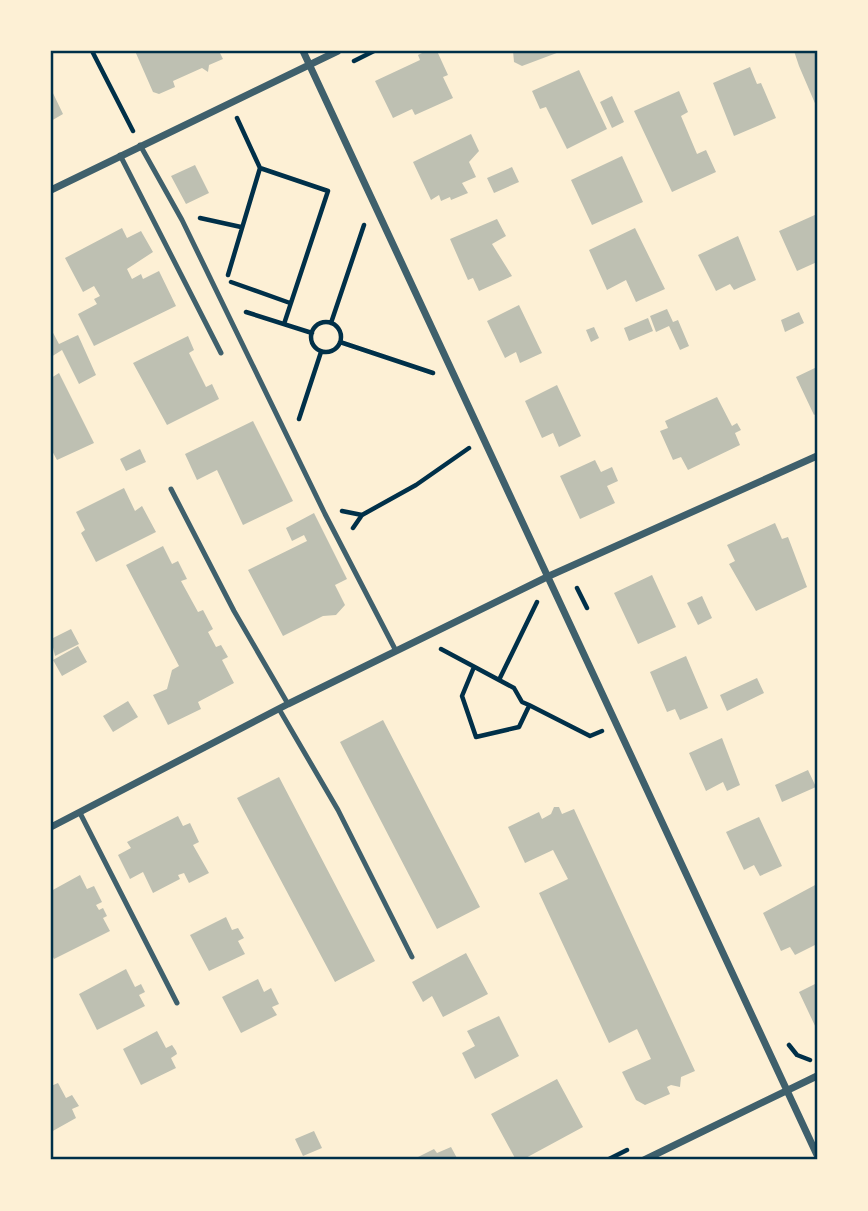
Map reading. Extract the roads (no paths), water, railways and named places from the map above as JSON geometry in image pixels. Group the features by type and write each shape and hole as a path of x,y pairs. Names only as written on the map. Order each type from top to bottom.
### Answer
{"street":[{"path":"303,51 817,1155"},
{"path":"51,190 338,51"},
{"path":"51,827 288,704 549,576 817,456"},
{"path":"644,1160 817,1076"}],"lane":[{"path":"140,145 182,220 341,546 396,651"},
{"path":"120,155 220,353"},
{"path":"170,489 234,611 288,704"},
{"path":"279,709 338,810 412,957"},
{"path":"80,813 177,1003"}]}
